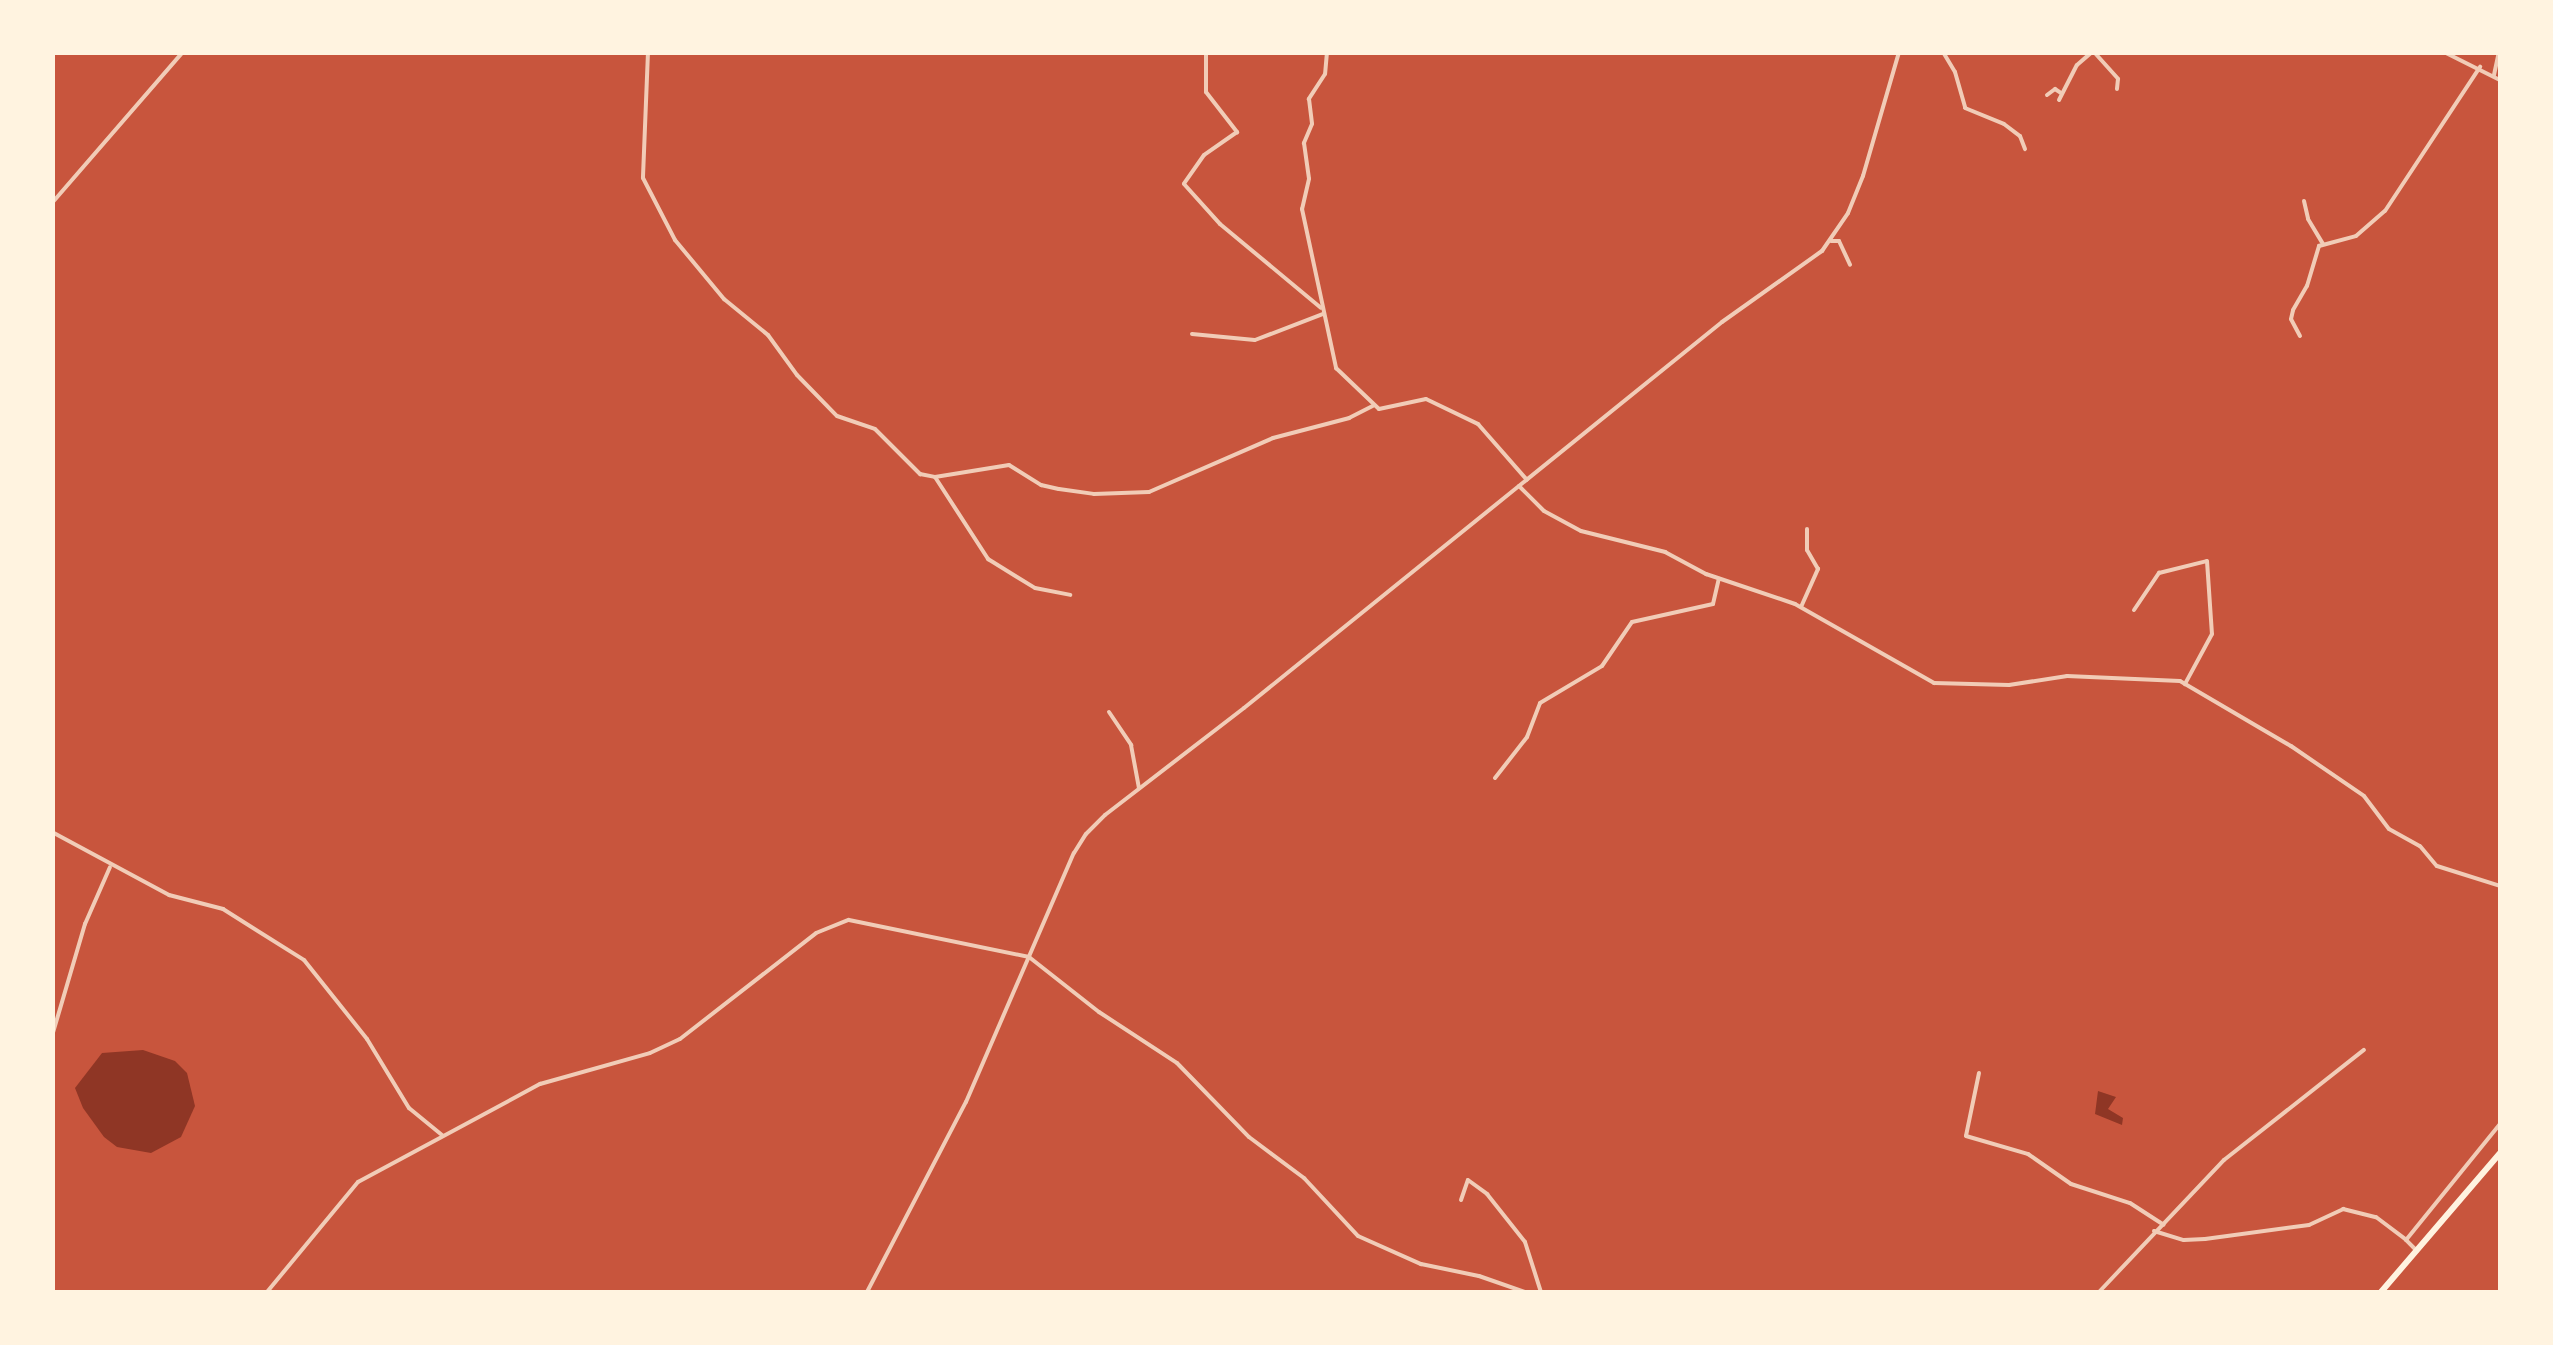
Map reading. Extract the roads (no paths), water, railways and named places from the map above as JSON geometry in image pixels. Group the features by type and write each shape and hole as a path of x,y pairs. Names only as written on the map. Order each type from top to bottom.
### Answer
{"highway":[{"path":"2381,1292 2500,1153"}],"street":[{"path":"52,203 184,52"},
{"path":"648,52 643,178 685,254 730,306 768,334 797,375 837,416 875,429 920,474 935,476 1003,465 1059,489 1094,494 1149,492 1273,438 1349,418 1373,406"},
{"path":"1206,52 1206,92 1238,132 1204,155 1184,184 1220,224 1322,311"},
{"path":"1327,52 1325,74 1310,99 1312,124 1304,142 1309,179 1302,210 1336,368 1373,406 1386,409 1420,400 1437,402 1491,434 1527,480"},
{"path":"867,1292 966,1102 1080,842 1105,814 1722,322 1831,241 1863,176 1899,52"},
{"path":"1943,52 1956,72 1965,108 2004,124 2020,136 2025,149"},
{"path":"2024,52 2040,52"},
{"path":"2059,100 2077,65 2093,52 2118,79 2116,89"},
{"path":"2444,52 2500,80"},
{"path":"2494,74 2499,52"},
{"path":"2300,336 2291,319 2308,286 2314,256 2324,244 2356,236 2385,212 2480,67"},
{"path":"2047,95 2055,90 2062,93"},
{"path":"2304,201 2308,219 2324,244"},
{"path":"1831,241 1840,241 1850,265"},
{"path":"1192,334 1254,340 1322,311"},
{"path":"935,476 988,559 1035,588 1070,596"},
{"path":"1518,486 1544,511 1581,531 1665,552 1719,579 1801,607 1934,684 2010,686 2098,676 2186,684 2291,746 2364,796 2389,829 2420,846 2438,866 2500,886"},
{"path":"1801,607 1818,569 1807,550 1807,530"},
{"path":"2134,610 2159,574 2208,561 2212,634 2186,684"},
{"path":"1495,778 1527,737 1540,703 1602,666 1632,622 1713,604 1719,579"},
{"path":"1109,712 1131,745 1139,788"},
{"path":"52,832 110,867 169,895 223,910 304,960 367,1040 409,1108 442,1136"},
{"path":"52,1036 85,924 110,867"},
{"path":"266,1292 358,1182 540,1084 650,1053 680,1040 833,922 871,922 1030,957 1100,1012 1177,1062 1249,1137 1304,1178 1358,1236 1421,1264 1479,1276 1525,1292"},
{"path":"2099,1292 2224,1160 2364,1050"},
{"path":"1979,1072 1966,1136 2028,1154 2071,1184 2130,1203 2164,1224"},
{"path":"2406,1240 2500,1124"},
{"path":"1461,1200 1468,1180 1487,1194 1525,1242 1542,1292"},
{"path":"2154,1232 2184,1240 2205,1239 2309,1225 2343,1209 2376,1217 2417,1251"}]}
